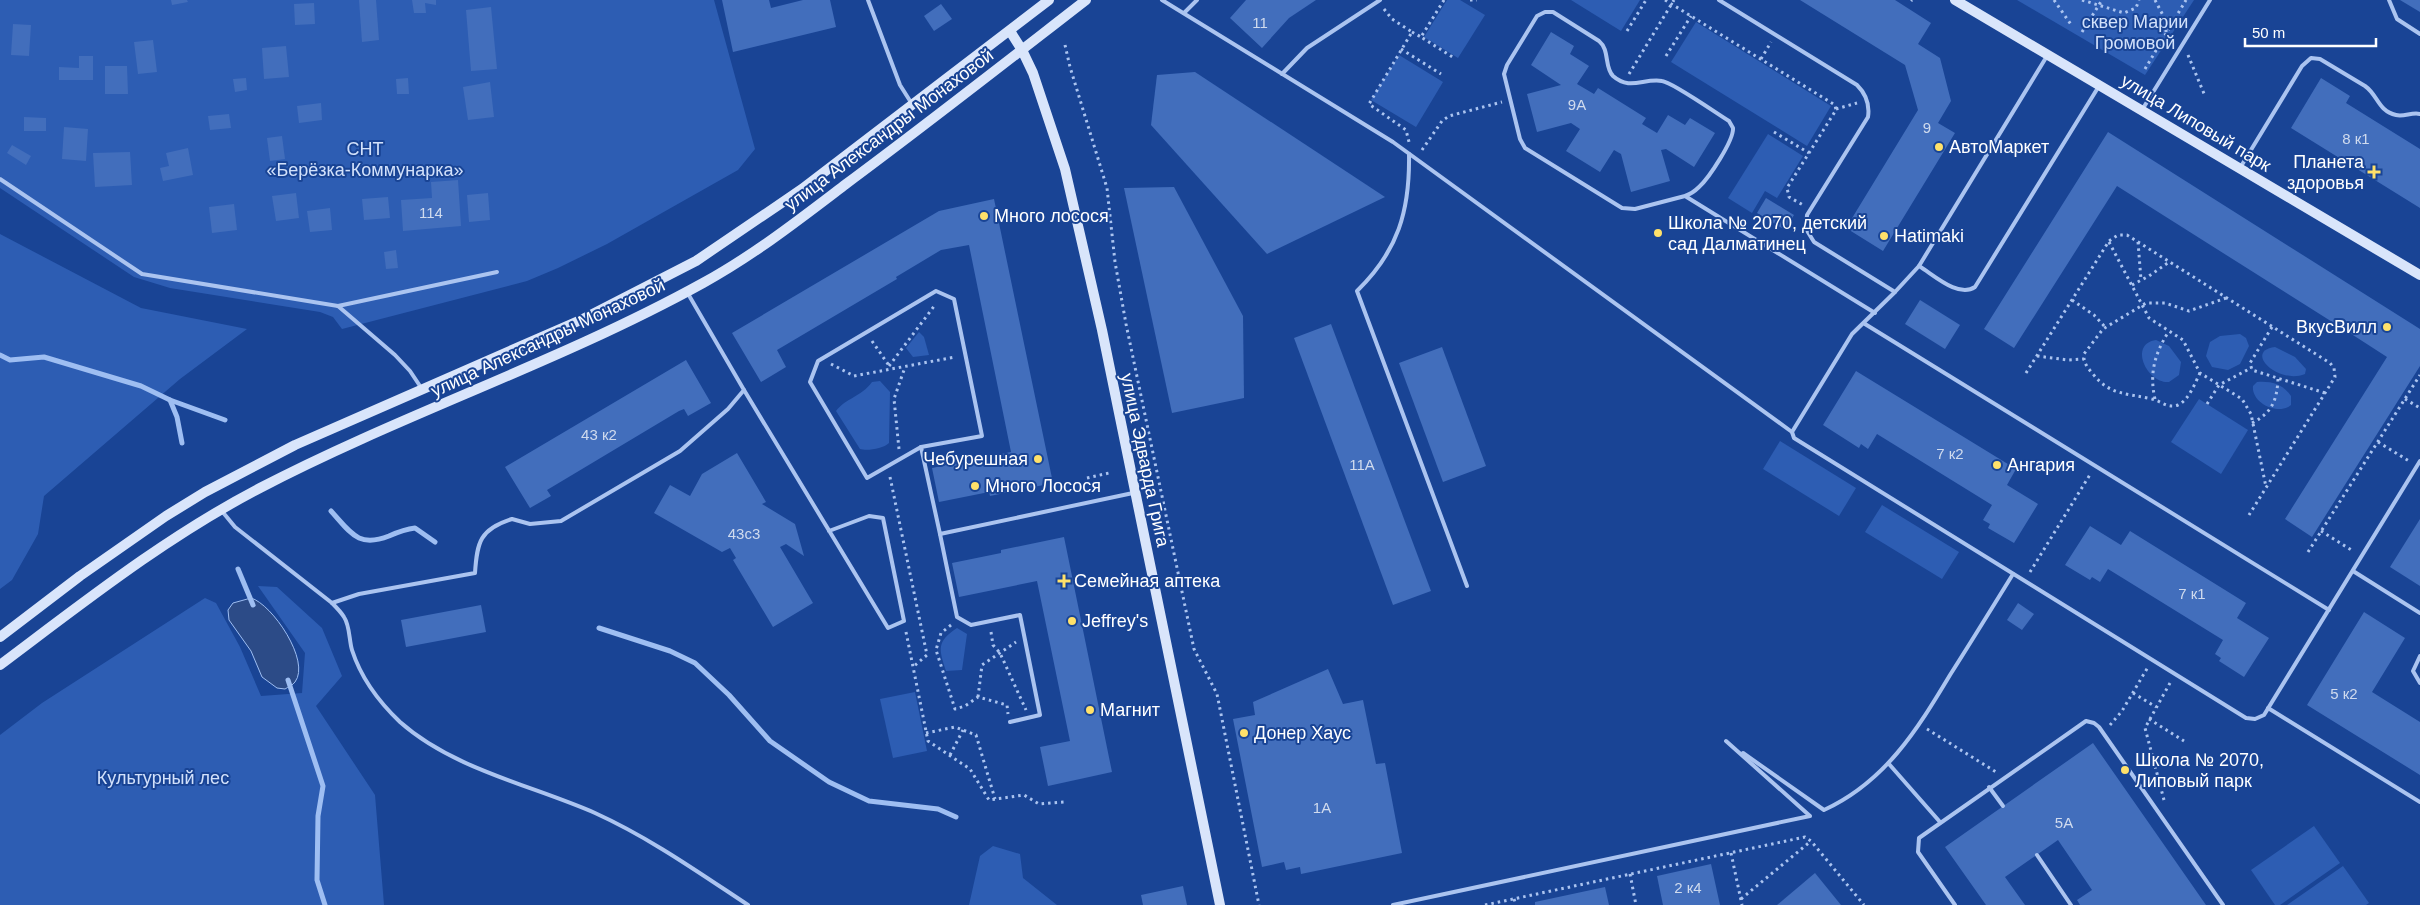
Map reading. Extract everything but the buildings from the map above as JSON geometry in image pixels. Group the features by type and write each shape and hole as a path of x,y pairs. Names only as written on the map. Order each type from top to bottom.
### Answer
{"main road":[{"name":"улица Александры Монаховой","path":"0,637 88,571 166,516 205,492 295,445 582,319 696,261 778,207 1049,0"},
{"name":"улица Александры Монаховой","path":"0,665 93,594 178,534 220,510 305,465 583,344 686,292 773,238 889,153 1086,0"},
{"name":"улица Липовый парк","path":"1955,0 2420,275"},
{"name":"улица Эдварда Грига","path":"1010,31 1033,73 1065,170 1102,330 1220,905"}],"lane":[{"path":"868,0 900,85 914,105"},
{"path":"1162,0 1409,154 1792,432 1797,440 2246,718 2260,718 2268,708 2420,461"},
{"path":"1184,13 1197,0"},
{"path":"1282,74 1307,48 1379,0"},
{"path":"1719,0 1857,85 1867,100 1868,117 1807,215 1806,229 1814,242 1895,292"},
{"path":"2142,110 2210,0"},
{"path":"2390,0 2397,19 2420,34"},
{"path":"1545,12 1553,12 1602,43 1606,50 1611,73 1631,85 1664,81 1732,124 1732,137 1705,181 1697,190 1685,196 1634,209 1626,209 1524,148 1520,140 1510,100 1505,81 1505,70 1537,16 1545,12"},
{"path":"1792,432 1850,337 1865,324 1919,266 2048,55"},
{"path":"2240,168 2302,66 2311,58 2320,59 2365,86 2377,104 2387,112 2401,116 2420,114"},
{"path":"1919,266 1959,291 1969,291 1975,287 2099,85"},
{"path":"1409,154 1407,194 1397,236 1386,258 1375,274 1357,292 1467,586"},
{"path":"0,180 142,274 338,306 497,272"},
{"path":"1685,196 1875,313"},
{"path":"936,291 943,294 954,299 982,436 920,447 867,478 810,382 818,361 936,291"},
{"path":"686,292 744,390 888,628 904,621 883,518 868,516 829,530"},
{"path":"338,306 395,355 410,371 422,389"},
{"path":"1865,324 2328,610"},
{"path":"332,603 359,594 476,573 477,547 488,530 512,519 530,524 561,521 680,451 728,409 744,390"},
{"path":"920,447 957,617 971,625 1020,615 1040,715 1010,722"},
{"path":"940,534 1136,493"},
{"path":"220,510 235,526 332,603 345,618 352,649 360,671 372,692 419,738 452,757 569,802 625,828 671,854 748,905"},
{"path":"2353,571 2420,613"},
{"path":"1394,905 1810,816 1726,742 1824,810 1858,792 1889,764 1920,725 2013,574"},
{"path":"2420,656 2413,671 2420,683"},
{"path":"2268,708 2420,802"},
{"path":"1955,905 1918,852 1917,846 1922,834 2086,721 2094,723 2104,733 2224,905"},
{"path":"1889,764 1940,822"},
{"path":"1990,787 2003,806"},
{"path":"2037,855 2071,905"}],"path":[{"path":"1379,0 1392,19 1454,58"},
{"path":"1421,37 1444,0"},
{"path":"1470,0 1478,0"},
{"path":"1627,32 1646,0"},
{"path":"1665,0 1834,104 1836,109"},
{"path":"1624,82 1674,0"},
{"path":"2054,0 2072,26"},
{"path":"2082,0 2124,13 2136,8 2139,0"},
{"path":"2082,32 2102,0"},
{"path":"2155,0 2166,21 2166,33"},
{"path":"2145,69 2186,0"},
{"path":"1666,56 1691,16"},
{"path":"1409,154 1410,136 1406,130 1372,108 1369,102 1412,32"},
{"path":"1760,59 1776,34"},
{"path":"2183,44 2205,96"},
{"path":"1065,45 1107,188 1115,262 1126,324 1194,649 1217,694 1259,905"},
{"path":"1401,49 1441,74"},
{"path":"1422,149 1442,121 1449,116 1510,100"},
{"path":"1811,210 1789,197 1787,191 1836,109 1867,100"},
{"path":"1774,132 1809,153"},
{"path":"2026,373 2109,241 2122,234 2138,242 2272,326 2334,368 2335,377 2249,514"},
{"path":"2109,241 2151,320 2184,342 2194,366 2200,373 2245,402 2252,423 2266,487"},
{"path":"2138,242 2142,280"},
{"path":"2132,285 2169,262"},
{"path":"890,367 943,294"},
{"path":"2200,373 2181,403 2170,406 2155,399 2109,390 2098,382 2084,359 2085,350 2106,328 2142,304 2160,302 2189,311 2226,298"},
{"path":"2072,300 2094,315 2106,328"},
{"path":"2272,326 2250,363 2251,368 2256,373 2325,393"},
{"path":"2155,399 2152,370 2161,344 2170,331"},
{"path":"866,332 890,367"},
{"path":"822,358 854,376 890,367 965,355"},
{"path":"2037,356 2068,360 2084,359"},
{"path":"900,459 894,399 905,366"},
{"path":"2207,404 2219,385 2251,368"},
{"path":"2308,552 2420,375"},
{"path":"2252,423 2273,406 2277,395 2278,379"},
{"path":"2405,399 2420,408"},
{"path":"2378,442 2417,466"},
{"path":"887,466 927,655 913,668"},
{"path":"2025,581 2095,466"},
{"path":"1086,478 1109,473"},
{"path":"2321,531 2361,556"},
{"path":"960,618 941,633 936,650 955,709 965,706 978,698 1007,705"},
{"path":"904,621 928,741 970,769 989,800 1024,795 1039,804 1065,802"},
{"path":"990,621 993,645 1000,652 1029,718"},
{"path":"978,698 982,665 1009,645 1025,639"},
{"path":"2104,733 2133,693 2146,670"},
{"path":"2165,804 2146,734 2149,719 2176,675"},
{"path":"2133,693 2156,707"},
{"path":"2149,719 2184,741"},
{"path":"1920,725 2004,777"},
{"path":"926,733 955,727 976,735 995,799"},
{"path":"950,755 963,730"},
{"path":"1485,905 1803,838 1811,841 1864,905"},
{"path":"1741,899 1811,841"},
{"path":"1731,853 1742,905"},
{"path":"1630,874 1636,905"},
{"path":"1514,899 1516,905"}],"green space":[{"name":"СНТ «Берёзка-Коммунарка»","path":"0,0 714,0 755,149 738,170 607,244 558,268 527,281 342,329 333,317 320,312 170,288 134,277 0,188"},
{"path":"1447,0 1460,0 1485,15 1458,58 1424,37"},
{"path":"1571,0 1640,0 1621,31"},
{"name":"сквер Марии Громовой","path":"2017,0 2194,0 2145,75"},
{"path":"1696,22 1831,106 1807,146 1671,62"},
{"path":"1399,55 1443,82 1416,127 1371,100"},
{"path":"1768,134 1803,156 1777,198 1765,191 1752,213 1728,198"},
{"path":"0,234 141,308 247,329 180,379 44,496 38,534 12,580 0,589"},
{"path":"919,332 924,337 929,355 913,357 906,348"},
{"path":"2240,334 2246,338 2249,346 2240,364 2228,370 2212,367 2206,356 2210,342 2220,336"},
{"path":"2156,340 2169,346 2181,362 2179,375 2169,382 2161,381 2154,377 2144,363 2143,349 2148,343"},
{"path":"2275,347 2295,357 2306,369 2305,374 2295,376 2284,375 2268,366 2263,360 2262,354 2266,350"},
{"path":"880,381 890,392 889,443 875,449 860,449 836,411 872,382"},
{"path":"2257,382 2267,382 2280,386 2291,396 2291,405 2279,409 2266,406 2256,398 2253,386"},
{"path":"2199,399 2248,430 2221,474 2171,442"},
{"path":"1780,441 1856,488 1839,516 1763,469"},
{"path":"1882,505 1959,552 1942,579 1865,532"},
{"name":"Культурный лес","path":"258,586 277,587 322,628 342,676 316,706 375,795 384,905 0,905 0,735 42,703 205,598 216,603 240,647 261,696 302,693 305,653"},
{"path":"957,628 967,634 962,670 946,671 941,651 942,642"},
{"path":"915,692 927,751 893,758 880,699"},
{"path":"2314,826 2340,863 2280,905 2275,905 2251,870"},
{"path":"993,846 1020,854 1023,878 1057,905 969,905 980,856"},
{"path":"2343,866 2369,903 2366,905 2287,905"}],"shaded area":[{"path":"251,598 260,602 269,611 287,634 294,648 299,673 295,682 285,689 277,688 262,677 251,651 229,620 228,610 233,603"}],"waterway":[{"path":"0,355 10,360 44,357 141,386 170,400 177,417 182,443"},
{"path":"170,400 225,420"},
{"path":"331,511 350,532 362,539 378,539 415,528 435,542"},
{"path":"238,569 253,605"},
{"path":"599,628 670,651 695,663 729,695 770,741 829,782 869,801 938,809 956,817"},
{"path":"288,680 323,786 318,816 317,880 325,905"}],"place":[{"name":"АвтоМаркет","path":"1939,147"},
{"name":"Планета здоровья","path":"2374,172"},
{"name":"Много лосося","path":"984,216"},
{"name":"Школа № 2070, детский сад Далматинец","path":"1658,233"},
{"name":"Hatimaki","path":"1884,236"},
{"name":"ВкусВилл","path":"2387,327"},
{"name":"Чебурешная","path":"1038,459"},
{"name":"Ангария","path":"1997,465"},
{"name":"Много Лосося","path":"975,486"},
{"name":"Семейная аптека","path":"1064,581"},
{"name":"Jeffrey's","path":"1072,621"},
{"name":"Магнит","path":"1090,710"},
{"name":"Донер Хаус","path":"1244,733"},
{"name":"Школа № 2070, Липовый парк","path":"2125,770"}]}
